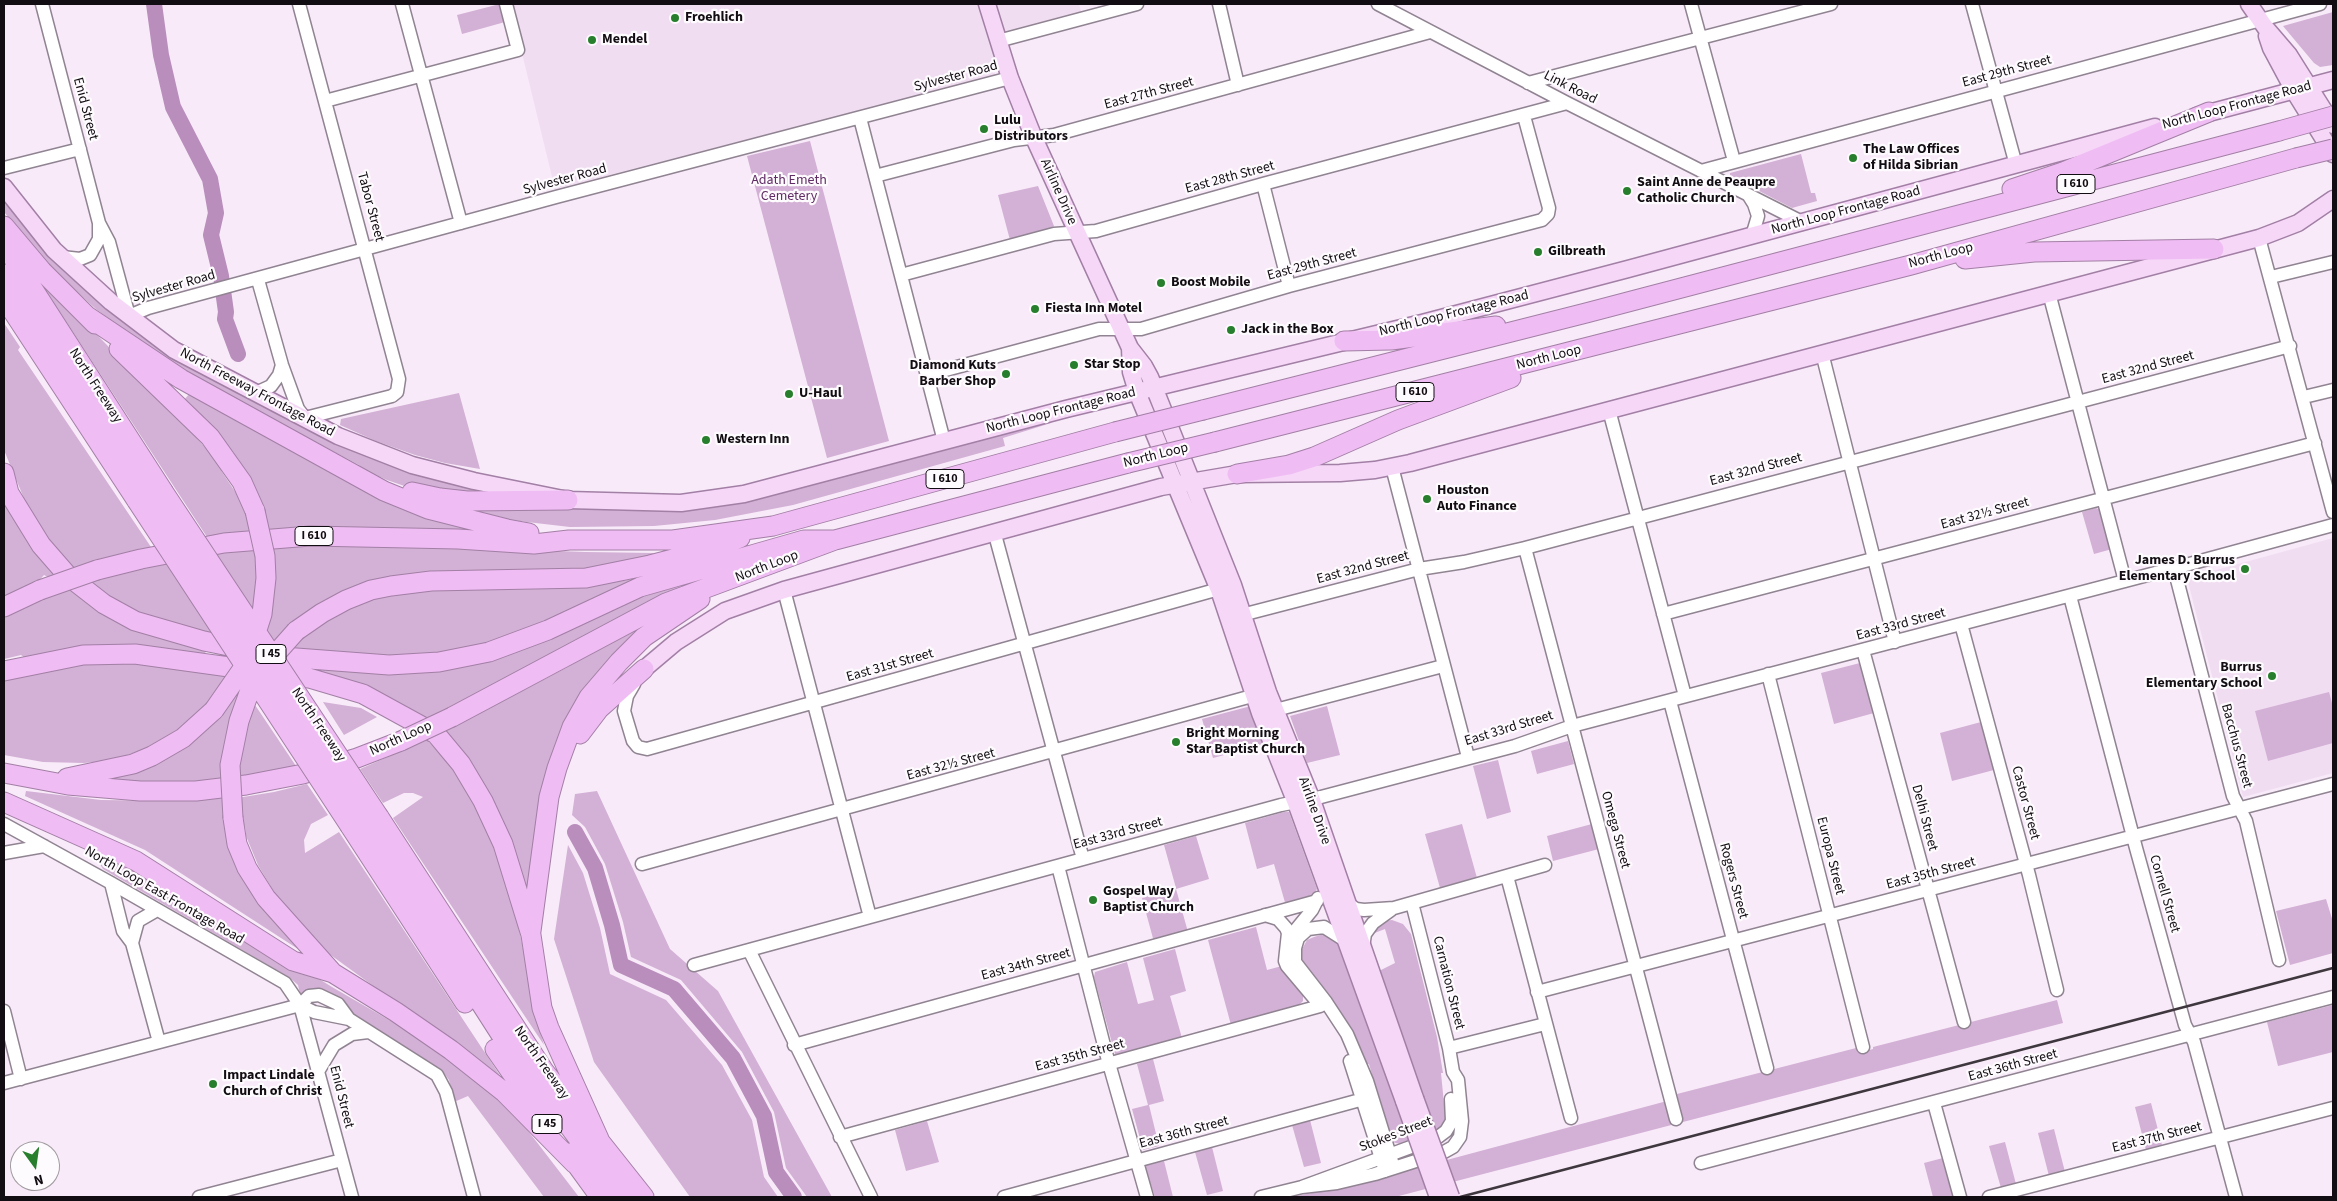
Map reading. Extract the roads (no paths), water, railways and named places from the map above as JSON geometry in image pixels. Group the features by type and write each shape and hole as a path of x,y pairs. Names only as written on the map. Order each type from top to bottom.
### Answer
{"highway":[{"path":"1872,238 2063,172 2209,112"},
{"name":"I 610","path":"4,608 40,590 97,570 141,559 224,544 310,536 458,539 534,544 569,540 673,540 773,526 1116,432 1586,313 2333,116"},
{"name":"North Loop","path":"4,773 46,782 140,791 196,791 246,786 303,774 357,758 400,741 452,716 666,603 722,584 835,540 1128,463 1911,265 2333,148"},
{"path":"4,226 42,271 210,437 242,482 255,511 265,556 266,578 262,614 246,664 214,710 183,738 133,764 46,782"},
{"name":"North Freeway","path":"4,244 150,496"},
{"path":"1911,265 2034,252 2214,249"},
{"name":"North Freeway","path":"4,274 364,821 503,1038 622,1197"},
{"name":"North Freeway","path":"4,298 150,496 364,821 544,1071 644,1197"},
{"path":"1344,341 1391,340 1586,313"},
{"path":"87,316 181,379 384,491 428,509 507,529 569,540"},
{"path":"1237,474 1289,465 1314,457 1398,420 1614,341"},
{"path":"340,466 392,486 440,498 497,502 568,500"},
{"path":"4,473 9,493 41,545 68,576 104,604 135,621 204,641 283,657 389,665 439,662 489,652 548,630 640,587 804,540 835,540"},
{"path":"333,973 266,898 247,868 238,844 233,818 230,765 239,721 250,690 282,646 296,632 322,613 346,600 371,590 431,581 550,580 595,576 650,565 712,549 773,526"},
{"path":"530,935 549,801 572,727 589,697 608,674 644,637 722,584"},
{"path":"4,671 83,655 135,654 309,678 363,694 436,734 461,764 482,801 502,844 530,935 544,1015 599,1139"},
{"path":"561,758 596,713 644,669"},
{"path":"4,802 136,861 293,961 333,973 396,1012 451,1050 504,1092 575,1164"},
{"name":"North Freeway","path":"364,821 490,1041 600,1197"}],"main road":[{"name":"Airline Drive","path":"987,4 1010,78 1075,233 1130,348 1144,366 1154,388 1183,484"},
{"path":"2249,4 2262,24 2282,45 2333,154"},
{"name":"North Loop Frontage Road","path":"568,500 681,503 720,499 744,494 944,441 1752,236 2333,80"},
{"path":"2302,89 2333,125"},
{"name":"North Freeway Frontage Road","path":"4,187 16,205 62,257 129,316 174,350 338,436 412,465 568,500"},
{"path":"644,669 676,642 717,616 743,603 784,590 1161,487 1237,474 1340,473 1392,467 2260,238 2298,223 2333,199"},
{"name":"Airline Drive","path":"1130,348 1131,372 1137,392 1183,484 1226,588 1267,712 1346,902 1410,1100 1438,1197"},
{"name":"Airline Drive","path":"1304,801 1325,885 1410,1100 1451,1197"}],"street":[{"name":"Enid Street","path":"42,4 99,223 109,242 129,316"},
{"name":"Tabor Street","path":"299,4 366,250 400,384 394,395 305,418"},
{"path":"402,4 461,223"},
{"path":"326,101 518,50 506,4"},
{"path":"998,41 1137,4"},
{"path":"1219,4 1238,85"},
{"name":"Link Road","path":"1378,4 1567,104 1802,222"},
{"path":"1691,4 1734,161"},
{"path":"1528,83 1831,4"},
{"path":"1972,4 2016,165"},
{"name":"East 29th Street","path":"1701,171 1995,90 2262,24 2320,4"},
{"name":"East 27th Street","path":"875,176 1014,140 1054,135 1430,32"},
{"name":"Sylvester Road","path":"129,316 148,308 461,223 1010,78"},
{"name":"East 28th Street","path":"901,275 1054,234 1096,231 1263,184 1567,104"},
{"name":"East 29th Street","path":"927,375 1099,329 1141,329 1289,286 1544,218 1549,208 1524,116"},
{"path":"860,118 944,441"},
{"path":"4,168 80,149"},
{"path":"1263,184 1289,286"},
{"path":"1749,196 1758,216 1752,236"},
{"name":"Enid Street","path":"62,257 80,259 90,255 99,239 99,223"},
{"path":"2260,238 2304,397 2333,512"},
{"path":"2271,278 2333,262"},
{"path":"253,281 298,409 305,418"},
{"path":"2049,293 2125,581"},
{"name":"East 32nd Street","path":"1237,617 1419,569 1464,562 1525,548 2290,346"},
{"path":"1822,353 1895,642"},
{"path":"256,393 271,386 279,375 282,365"},
{"path":"2304,397 2333,390"},
{"path":"1609,410 1685,696"},
{"name":"East 32½ Street","path":"1663,614 2315,443"},
{"path":"1392,467 1468,757"},
{"name":"East 33rd Street","path":"694,965 1281,805 1304,801 1515,746 1572,726 2333,525"},
{"path":"994,532 1083,859"},
{"name":"Omega Street","path":"1525,548 1676,1119"},
{"name":"Bacchus Street","path":"2174,568 2233,796 2246,821 2279,960"},
{"name":"East 31st Street","path":"644,669 626,696 624,708 631,736 635,744 641,749 653,748 813,704 1226,588"},
{"path":"784,590 870,916"},
{"name":"Cornell Street","path":"2070,596 2132,837 2185,1026 2194,1042 2236,1197"},
{"name":"Castor Street","path":"1962,624 2026,864 2057,990"},
{"name":"Delhi Street","path":"1863,650 1964,1022"},
{"path":"1267,712 1443,666"},
{"name":"Europa Street","path":"1768,674 1863,1047"},
{"name":"East 32½ Street","path":"642,864 1261,694"},
{"name":"Rogers Street","path":"1670,701 1768,1068"},
{"name":"East 35th Street","path":"1537,992 2333,784"},
{"name":"North Loop East Frontage Road","path":"4,824 285,983 300,1005"},
{"path":"4,853 44,846"},
{"path":"1346,902 1356,909 1394,908 1545,865"},
{"path":"1058,866 1109,1063 1147,1197"},
{"path":"1507,876 1570,1118"},
{"path":"111,883 123,930 132,943 158,1042"},
{"path":"1286,941 1312,910 1325,885"},
{"name":"East 34th Street","path":"794,1045 1316,901"},
{"name":"Carnation Street","path":"1412,903 1449,1048 1453,1072"},
{"path":"1363,951 1364,934 1373,923 1394,908"},
{"path":"132,943 138,921 157,910"},
{"path":"1265,915 1283,922 1288,933 1285,961 1287,966 1323,1004 1347,1034 1361,1064 1367,1098 1389,1170"},
{"path":"1323,1004 1295,962 1295,948 1298,938 1308,929 1324,927 1346,940"},
{"path":"749,950 794,1045 871,1197"},
{"path":"4,1083 300,1005 309,996 319,995 338,1004 349,1020"},
{"name":"East 36th Street","path":"1701,1164 2333,997"},
{"name":"East 35th Street","path":"840,1137 1323,1004"},
{"name":"Enid Street","path":"300,1005 352,1197"},
{"path":"300,1005 314,1012 349,1020 430,1070 440,1080 446,1092 474,1197"},
{"path":"4,1011 21,1079"},
{"path":"1449,1048 1545,1024"},
{"path":"319,1070 334,1044 352,1034 368,1032"},
{"name":"Stokes Street","path":"1261,1197 1302,1186 1434,1139 1449,1127 1453,1117 1450,1083 1453,1072"},
{"name":"Stokes Street","path":"1302,1186 1351,1181 1444,1152 1453,1146 1460,1138 1462,1120 1458,1080 1453,1072"},
{"name":"East 36th Street","path":"1004,1197 1367,1098"},
{"path":"1934,1103 1960,1197"},
{"name":"East 37th Street","path":"1989,1197 2333,1108"},
{"path":"199,1197 342,1160"}],"waterway":[{"path":"154,4 161,55 173,107 210,179 216,213 211,235 221,276 226,312 225,319 238,354"},
{"path":"575,832 595,868 612,925 621,965 674,989 733,1058 764,1116 776,1172 794,1197"}],"railway":[{"path":"1460,1197 2333,968"}],"place":[{"name":"Froehlich","path":"675,18"},
{"name":"Mendel","path":"592,40"},
{"name":"Lulu Distributors","path":"984,129"},
{"name":"The Law Offices of Hilda Sibrian","path":"1853,158"},
{"name":"Saint Anne de Peaupre Catholic Church","path":"1627,191"},
{"name":"Gilbreath","path":"1538,252"},
{"name":"Boost Mobile","path":"1161,283"},
{"name":"Fiesta Inn Motel","path":"1035,309"},
{"name":"Jack in the Box","path":"1231,330"},
{"name":"Star Stop","path":"1074,365"},
{"name":"Diamond Kuts Barber Shop","path":"1006,374"},
{"name":"U-Haul","path":"789,394"},
{"name":"Western Inn","path":"706,440"},
{"name":"Houston Auto Finance","path":"1427,499"},
{"name":"James D. Burrus Elementary School","path":"2245,569"},
{"name":"Burrus Elementary School","path":"2272,676"},
{"name":"Bright Morning Star Baptist Church","path":"1176,742"},
{"name":"Gospel Way Baptist Church","path":"1093,900"},
{"name":"Impact Lindale Church of Christ","path":"213,1084"}],"park label":[{"name":"Adath Emeth Cemetery","path":"789,190"}]}
